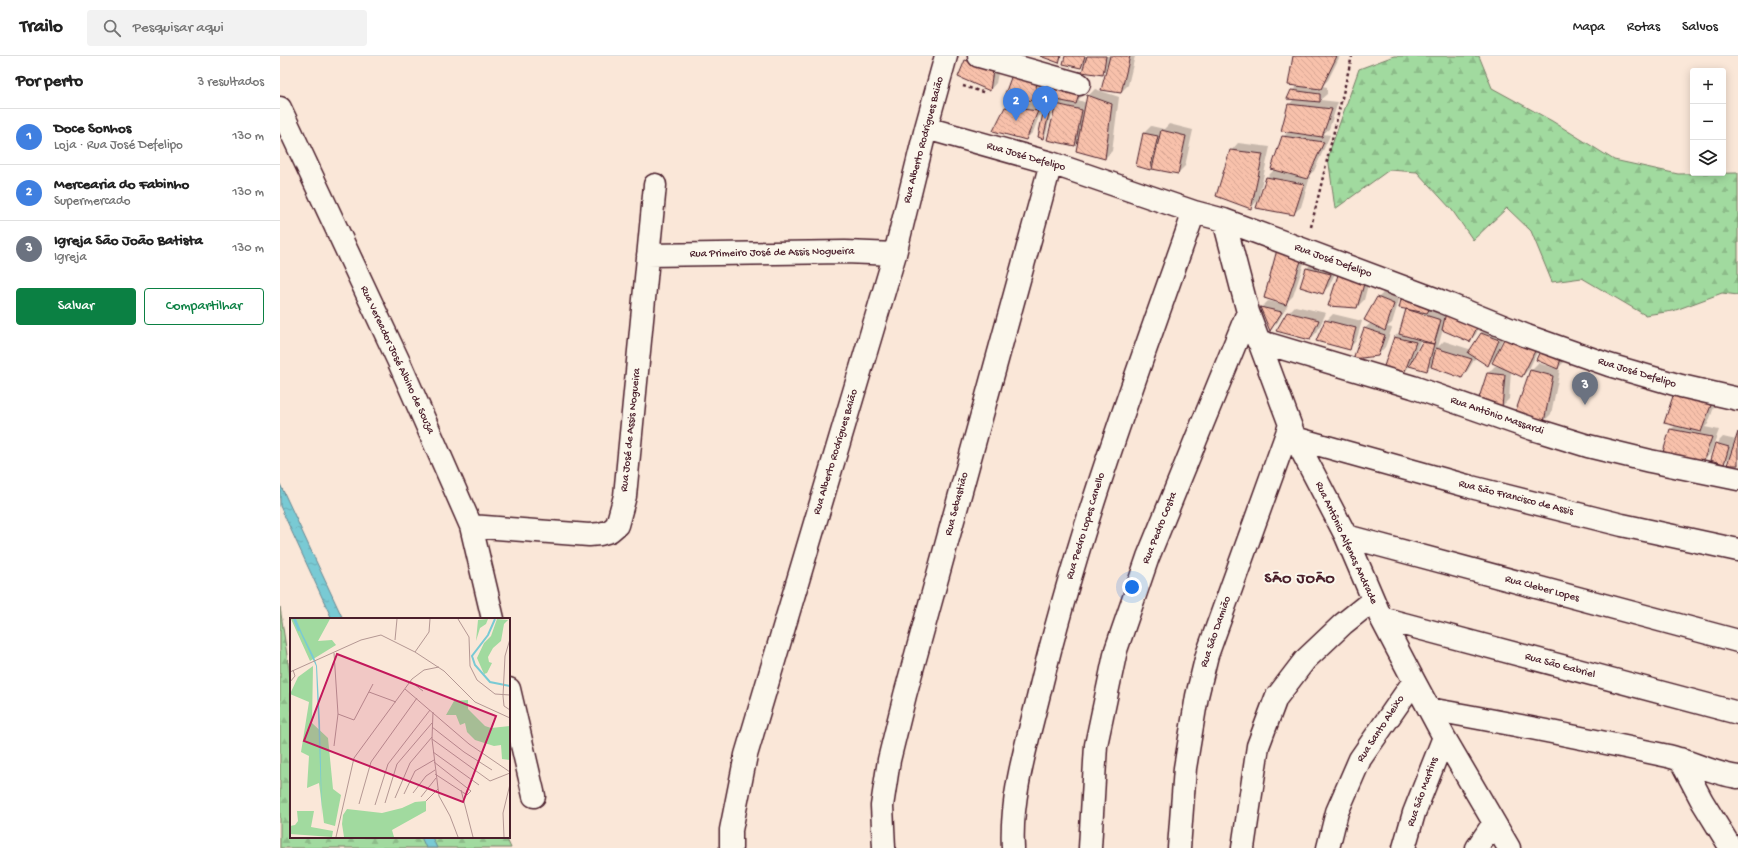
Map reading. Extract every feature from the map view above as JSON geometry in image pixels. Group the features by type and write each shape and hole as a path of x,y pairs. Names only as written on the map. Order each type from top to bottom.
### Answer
{"street":[{"name":"Rua Alberto Rodrigues Baião","path":"731,848 731,830 746,755 895,254 926,128 946,56"},
{"path":"979,56 1079,84"},
{"name":"Rua Vereador José Albino de Souza","path":"280,108 399,362 471,526 493,618"},
{"name":"Rua José Defelipo","path":"926,128 1051,163 1194,212 1224,220 1443,302 1527,336 1609,365 1681,386 1738,399"},
{"name":"Rua Sebastião","path":"884,848 882,806 889,760 1051,163"},
{"name":"Rua José de Assis Nogueira","path":"471,526 588,535 610,531 617,525 625,496 655,185"},
{"name":"Rua Pedro Lopes Canello","path":"1013,848 1013,834 1021,772 1049,653 1090,509 1194,212"},
{"name":"Rua Antônio Alfenas Andrade","path":"1224,220 1248,312 1292,431 1346,536 1377,609 1428,709 1509,848"},
{"name":"Rua Primeiro José de Assis Nogueira","path":"648,255 845,252 895,254"},
{"name":"Rua Pedro Costa","path":"1090,848 1096,744 1116,650 1148,557 1248,312"},
{"name":"Rua Antônio Massardi","path":"1258,341 1413,387 1533,429 1588,446 1650,461 1738,479"},
{"name":"Rua São Francisco de Assis","path":"1292,431 1471,487 1622,525 1738,550"},
{"name":"Rua São Damião","path":"1179,848 1185,768 1196,696 1207,655 1292,431"},
{"name":"Rua Cleber Lopes","path":"1346,536 1738,641"},
{"path":"1243,848 1258,746 1276,698 1305,660 1343,624 1377,609"},
{"name":"Rua São Gabriel","path":"1377,609 1738,714"},
{"name":"Rua Santo Aleixo","path":"1328,848 1337,812 1360,759 1414,681"},
{"path":"510,693 534,796"},
{"path":"1428,709 1516,724 1680,759 1717,772 1738,777"},
{"name":"Rua São Martins","path":"1404,848 1414,813 1444,737"},
{"path":"1680,759 1702,801 1731,848"},
{"path":"1477,848 1494,823"}],"path":[{"path":"1306,250 1352,56"}],"green space":[{"path":"1394,56 1479,56 1492,88 1552,121 1614,160 1678,174 1690,174 1690,176 1726,176 1726,173 1738,173 1738,295 1722,293 1673,311 1645,315 1582,278 1552,282 1531,231 1507,208 1473,240 1452,210 1417,172 1389,170 1335,209 1328,156 1359,69"},
{"path":"280,607 290,676 290,838 506,838 511,848 280,848"}],"water":[{"path":"280,484 343,618 332,618 280,506"},
{"path":"421,838 432,838 437,848 426,848"}],"building":[{"path":"1040,56 1061,56 1059,63"},
{"path":"1065,56 1085,56 1081,68 1063,64"},
{"path":"1087,56 1106,56 1103,75 1082,72"},
{"path":"1110,56 1130,56 1121,93 1101,90"},
{"path":"1293,56 1337,56 1321,89 1288,85"},
{"path":"965,60 993,70 990,91 958,77"},
{"path":"1013,72 1039,77 1032,101 1005,94"},
{"path":"1055,88 1080,91 1076,104 1052,99"},
{"path":"1291,90 1320,94 1320,102 1287,99"},
{"path":"1087,95 1112,104 1105,159 1076,151"},
{"path":"1046,99 1052,101 1043,139 1038,137"},
{"path":"1056,104 1082,110 1075,146 1047,140"},
{"path":"1288,104 1332,109 1322,137 1281,131"},
{"path":"1005,107 1038,111 1026,140 993,131"},
{"path":"1161,130 1186,136 1178,174 1152,169"},
{"path":"1143,133 1158,136 1150,170 1136,166"},
{"path":"1282,136 1324,142 1307,179 1271,169"},
{"path":"1230,150 1263,154 1251,209 1216,196"},
{"path":"1266,177 1304,184 1294,215 1256,208"},
{"path":"1278,246 1302,258 1286,305 1264,298"},
{"path":"1306,268 1331,274 1323,294 1300,287"},
{"path":"1338,275 1364,284 1357,308 1328,306"},
{"path":"1402,296 1433,303 1427,313 1399,308"},
{"path":"1377,297 1394,304 1385,331 1364,320"},
{"path":"1260,307 1282,312 1270,331"},
{"path":"1447,308 1480,321 1470,342 1442,330"},
{"path":"1406,309 1441,320 1434,344 1399,334"},
{"path":"1287,312 1319,320 1310,340 1276,331"},
{"path":"1325,320 1356,328 1350,350 1316,341"},
{"path":"1364,328 1385,335 1378,356 1353,359"},
{"path":"1481,333 1499,340 1488,366 1468,353"},
{"path":"1507,333 1537,347 1522,377 1492,363"},
{"path":"1394,337 1416,342 1403,376 1383,369"},
{"path":"1422,342 1434,344 1427,371 1409,366"},
{"path":"1436,348 1472,359 1462,378 1431,367"},
{"path":"1540,351 1561,358 1558,369 1536,360"},
{"path":"1530,370 1553,376 1544,422 1514,416"},
{"path":"1487,373 1505,375 1502,407 1478,401"},
{"path":"1674,393 1713,400 1701,432 1664,423"},
{"path":"1670,429 1712,437 1703,462 1663,452"},
{"path":"1738,432 1738,465 1727,465"},
{"path":"1715,443 1729,447 1724,464 1710,460"}],"place":[{"name":"Doce Sonhos","path":"1045,119"},
{"name":"Mercearia do Fabinho","path":"1016,121"},
{"name":"Igreja São João Batista","path":"1585,405"}],"district":[{"name":"SÃO JOÃO","path":"1300,579"}]}
